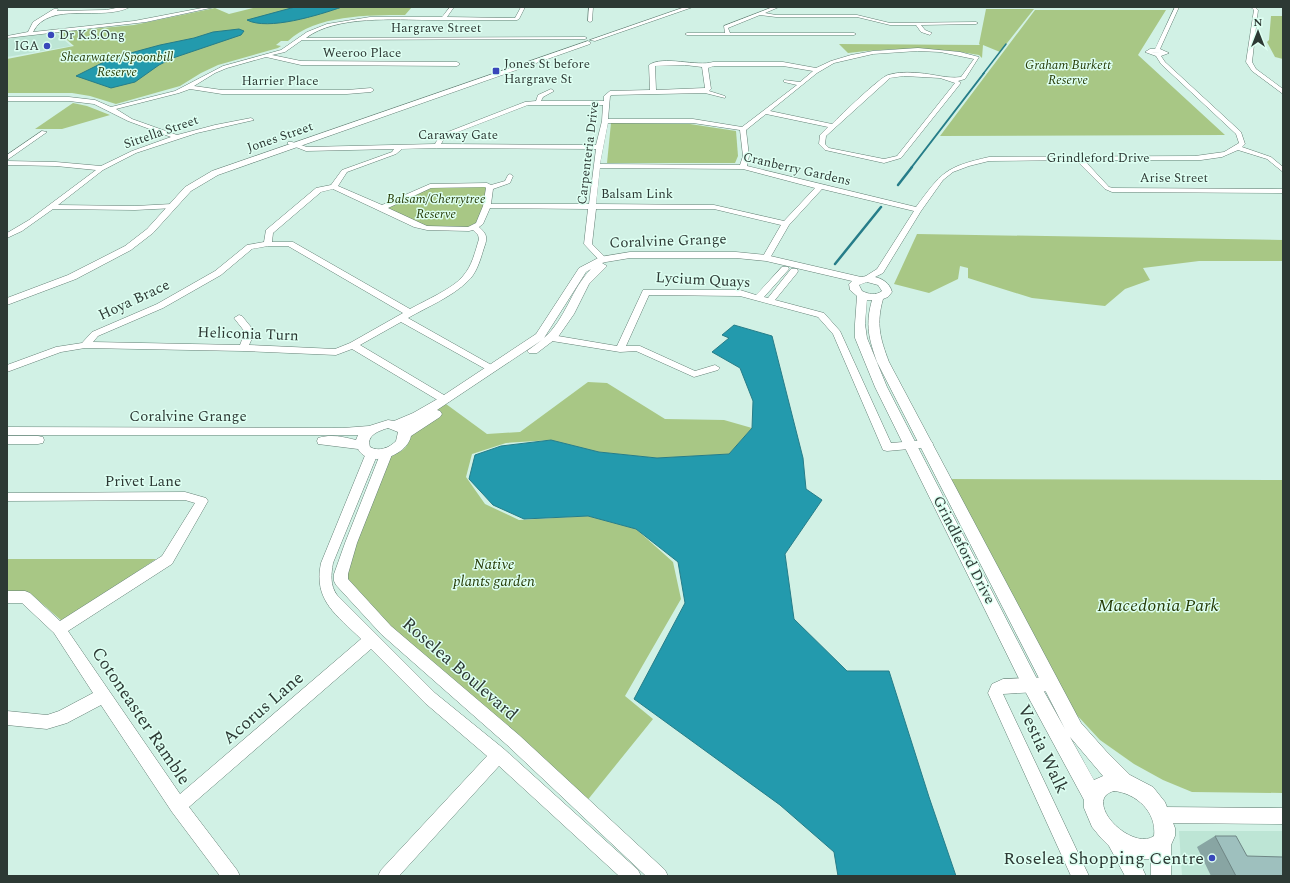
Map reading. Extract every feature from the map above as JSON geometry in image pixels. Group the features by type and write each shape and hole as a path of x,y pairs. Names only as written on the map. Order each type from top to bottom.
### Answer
{"street":[{"path":"30,33 35,23 59,7"},
{"path":"50,13 106,11 128,7"},
{"path":"7,37 30,33 124,24 213,7"},
{"path":"444,18 452,7"},
{"path":"111,109 177,92 225,67 267,56 289,48 317,29 354,20 370,18 517,18 523,7"},
{"path":"590,21 591,7"},
{"name":"Jones Street","path":"586,40 685,7"},
{"name":"Jones Street","path":"7,298 66,275 102,258 133,238 188,189 208,177 296,143 586,40 690,7"},
{"path":"728,34 726,27 777,7"},
{"path":"1177,7 1158,53 1163,63 1239,133 1242,144 1238,148 1269,158 1283,170"},
{"path":"1253,7 1256,10 1249,62 1254,70 1283,92"},
{"path":"761,14 776,16 857,16 890,24 976,23"},
{"path":"918,24 923,31 930,34"},
{"path":"687,34 854,34"},
{"name":"Hargrave Street","path":"302,39 586,40"},
{"path":"605,120 693,120 742,129 817,70 836,60 861,54 889,50 926,50 970,55 977,58 963,78 953,80 917,74 888,77 823,135 822,144 827,149 884,161 899,157 958,83 953,80"},
{"name":"Weeroo Place","path":"267,56 301,64 457,64"},
{"path":"653,92 652,66 654,64 685,63 707,66 713,64 785,62 817,70"},
{"path":"705,91 708,89 705,67 707,66"},
{"path":"786,81 801,84"},
{"path":"1268,81 1279,82"},
{"name":"Harrier Place","path":"189,87 222,92 347,92 371,90"},
{"path":"538,103 540,96 551,91"},
{"name":"Carpenteria Drive","path":"602,259 588,244 594,206 599,147 605,120 607,96 610,93 705,91 723,97"},
{"path":"7,99 69,99 95,102 130,120 178,137"},
{"path":"7,104 16,99"},
{"path":"437,146 442,136 527,103 607,103"},
{"path":"764,112 833,126"},
{"name":"Sittella Street","path":"7,236 20,230 101,168 137,151 178,137 226,123 251,120"},
{"path":"742,129 746,156 743,167"},
{"path":"7,158 44,132"},
{"name":"Caraway Gate","path":"296,143 306,149 437,146 599,147"},
{"path":"334,188 344,171 394,153 401,147"},
{"name":"Grindleford Drive","path":"1123,782 1094,753 1075,729 985,559 919,445 881,387 863,343 860,324 860,285 880,271 918,210 941,179 951,170 967,164 989,159 1015,158 1195,158 1221,155 1232,152 1238,148"},
{"name":"Arise Street","path":"1078,158 1107,188 1112,190 1283,191"},
{"path":"7,164 56,164 101,168"},
{"name":"Cranberry Gardens","path":"597,166 743,167 820,188 918,210"},
{"path":"382,208 430,186 486,185 490,188 508,182 510,176"},
{"path":"490,188 487,206 479,224 469,229 426,228 416,225 382,208 334,188 319,190 269,232 268,244 290,244 492,369"},
{"path":"766,258 786,224 820,188"},
{"name":"Balsam Link","path":"487,206 714,207 786,224"},
{"path":"51,207 167,207"},
{"name":"Jones Street","path":"7,302 72,277 117,255 144,236 167,207"},
{"name":"Heliconia Turn","path":"85,345 243,348 336,352 353,345 452,289 466,279 475,264 483,240 482,234 474,227"},
{"name":"Hoya Brace","path":"85,345 96,334 160,306 218,273 250,247 268,244"},
{"name":"Coralvine Grange","path":"400,430 417,416 445,400 540,336 582,270 602,259 615,256 638,255 736,255 766,258 860,285"},
{"name":"Coralvine Grange","path":"400,430 552,338 564,322 591,274 603,266 634,260 733,260 755,262 860,285"},
{"path":"759,297 790,270"},
{"path":"770,301 790,270"},
{"name":"Grindleford Drive","path":"880,271 880,290 873,318 876,344 883,362 919,445 1031,685 1093,797"},
{"path":"860,285 874,280 880,290"},
{"path":"860,285 880,290"},
{"name":"Lycium Quays","path":"620,349 646,292 740,293 821,315 836,333 887,447 919,445"},
{"path":"239,318 250,332 243,348"},
{"path":"552,338 620,349 637,348 694,374 715,368"},
{"path":"7,369 59,349 85,345"},
{"path":"353,345 445,400"},
{"name":"Coralvine Grange","path":"7,431 343,432 369,430 381,425 400,430 405,438 400,445 387,452 325,441 7,440"},
{"path":"369,430 361,440 366,449 327,563 324,578 325,586 336,605 430,698 498,755 632,876"},
{"name":"Roselea Boulevard","path":"387,452 351,543 341,574 341,581 386,630 513,740 659,876"},
{"name":"Privet Lane","path":"7,497 185,496 202,502 166,560 59,629"},
{"name":"Cotoneaster Ramble","path":"7,597 25,597 59,629 178,806 231,876"},
{"name":"Acorus Lane","path":"178,806 372,639"},
{"name":"Vestia Walk","path":"1051,684 1003,686 997,689 994,693 1080,876"},
{"path":"7,718 47,722 62,718 104,695"},
{"path":"387,876 498,755"},
{"path":"1161,844 1153,849 1142,850 1130,847 1117,840 1106,830 1098,819 1094,808 1093,797 1097,788 1103,783 1112,781 1123,782 1146,794 1155,804 1162,815 1166,826 1165,836 1161,844 1161,876"},
{"path":"1162,815 1283,816"},
{"path":"1117,840 1136,876"}],"shaded area":[{"path":"55,32 71,46 7,57 7,40 17,36"},
{"path":"1179,831 1283,831 1283,876 1182,876"}],"green space":[{"name":"Shearwater/Spoonbill Reserve","path":"257,7 412,7 405,15 359,16 327,21 299,32 288,41 281,41 276,45 281,46 278,48 218,65 201,73 180,86 116,104 90,96 72,93 7,93 7,59 74,46 58,32 134,25 215,8 229,14"},
{"path":"986,9 1034,9 1000,52 983,45 982,58 979,55 963,52 914,49 848,53 839,44 980,45"},
{"name":"Graham Burkett Reserve","path":"1035,10 1166,10 1138,55 1225,135 940,136"},
{"path":"1271,16 1283,16 1283,59 1275,57 1267,42 1269,40"},
{"path":"73,103 87,106 110,115 62,129 35,129"},
{"path":"611,123 690,124 736,131 738,156 735,163 607,163"},
{"name":"Balsam/Cherrytree Reserve","path":"487,185 487,206 474,227 427,228 382,208 430,186"},
{"path":"917,234 1283,240 1283,261 1199,261 1143,268 1150,280 1125,289 1105,306 1032,298 968,278 968,268 960,266 958,279 929,293 894,284"},
{"name":"Native plants garden","path":"588,382 607,383 665,419 724,420 752,428 729,454 657,458 599,452 551,440 506,443 472,454 466,477 485,504 519,520 588,516 636,529 673,562 681,599 625,696 653,719 586,802 435,674 343,580 380,458 395,454 407,445 410,439 413,424 446,404 487,434 520,432"},
{"name":"Macedonia Park","path":"948,479 1283,480 1283,793 1192,792 1163,780 1134,764 1100,740 1074,712"},
{"path":"7,559 156,559 63,622 30,593 7,593"}],"water":[{"path":"295,7 342,7 307,18 280,23 256,23 247,20"},
{"path":"239,29 244,31 241,35 173,58 159,65 135,82 111,88 76,76 112,58 213,32"},
{"path":"734,325 772,336 803,458 806,489 822,500 785,554 794,619 847,671 889,671 956,876 838,876 834,852 780,805 634,699 685,603 678,562 636,529 588,516 524,519 493,505 469,479 475,455 501,446 551,440 599,452 657,458 729,454 752,428 753,401 740,368 712,352 729,338 722,335"}],"building":[{"path":"1215,836 1236,836 1247,856 1283,857 1283,876 1236,876"}],"waterway":[{"path":"983,74 1006,44"},
{"path":"911,168 984,73"},
{"path":"898,185 912,167"},
{"path":"835,264 881,207"}],"place":[{"name":"Dr K.S.Ong","path":"51,35"},
{"name":"IGA","path":"47,46"},
{"name":"Jones St before Hargrave St","path":"496,71"},
{"name":"Roselea Shopping Centre","path":"1212,858"}]}
